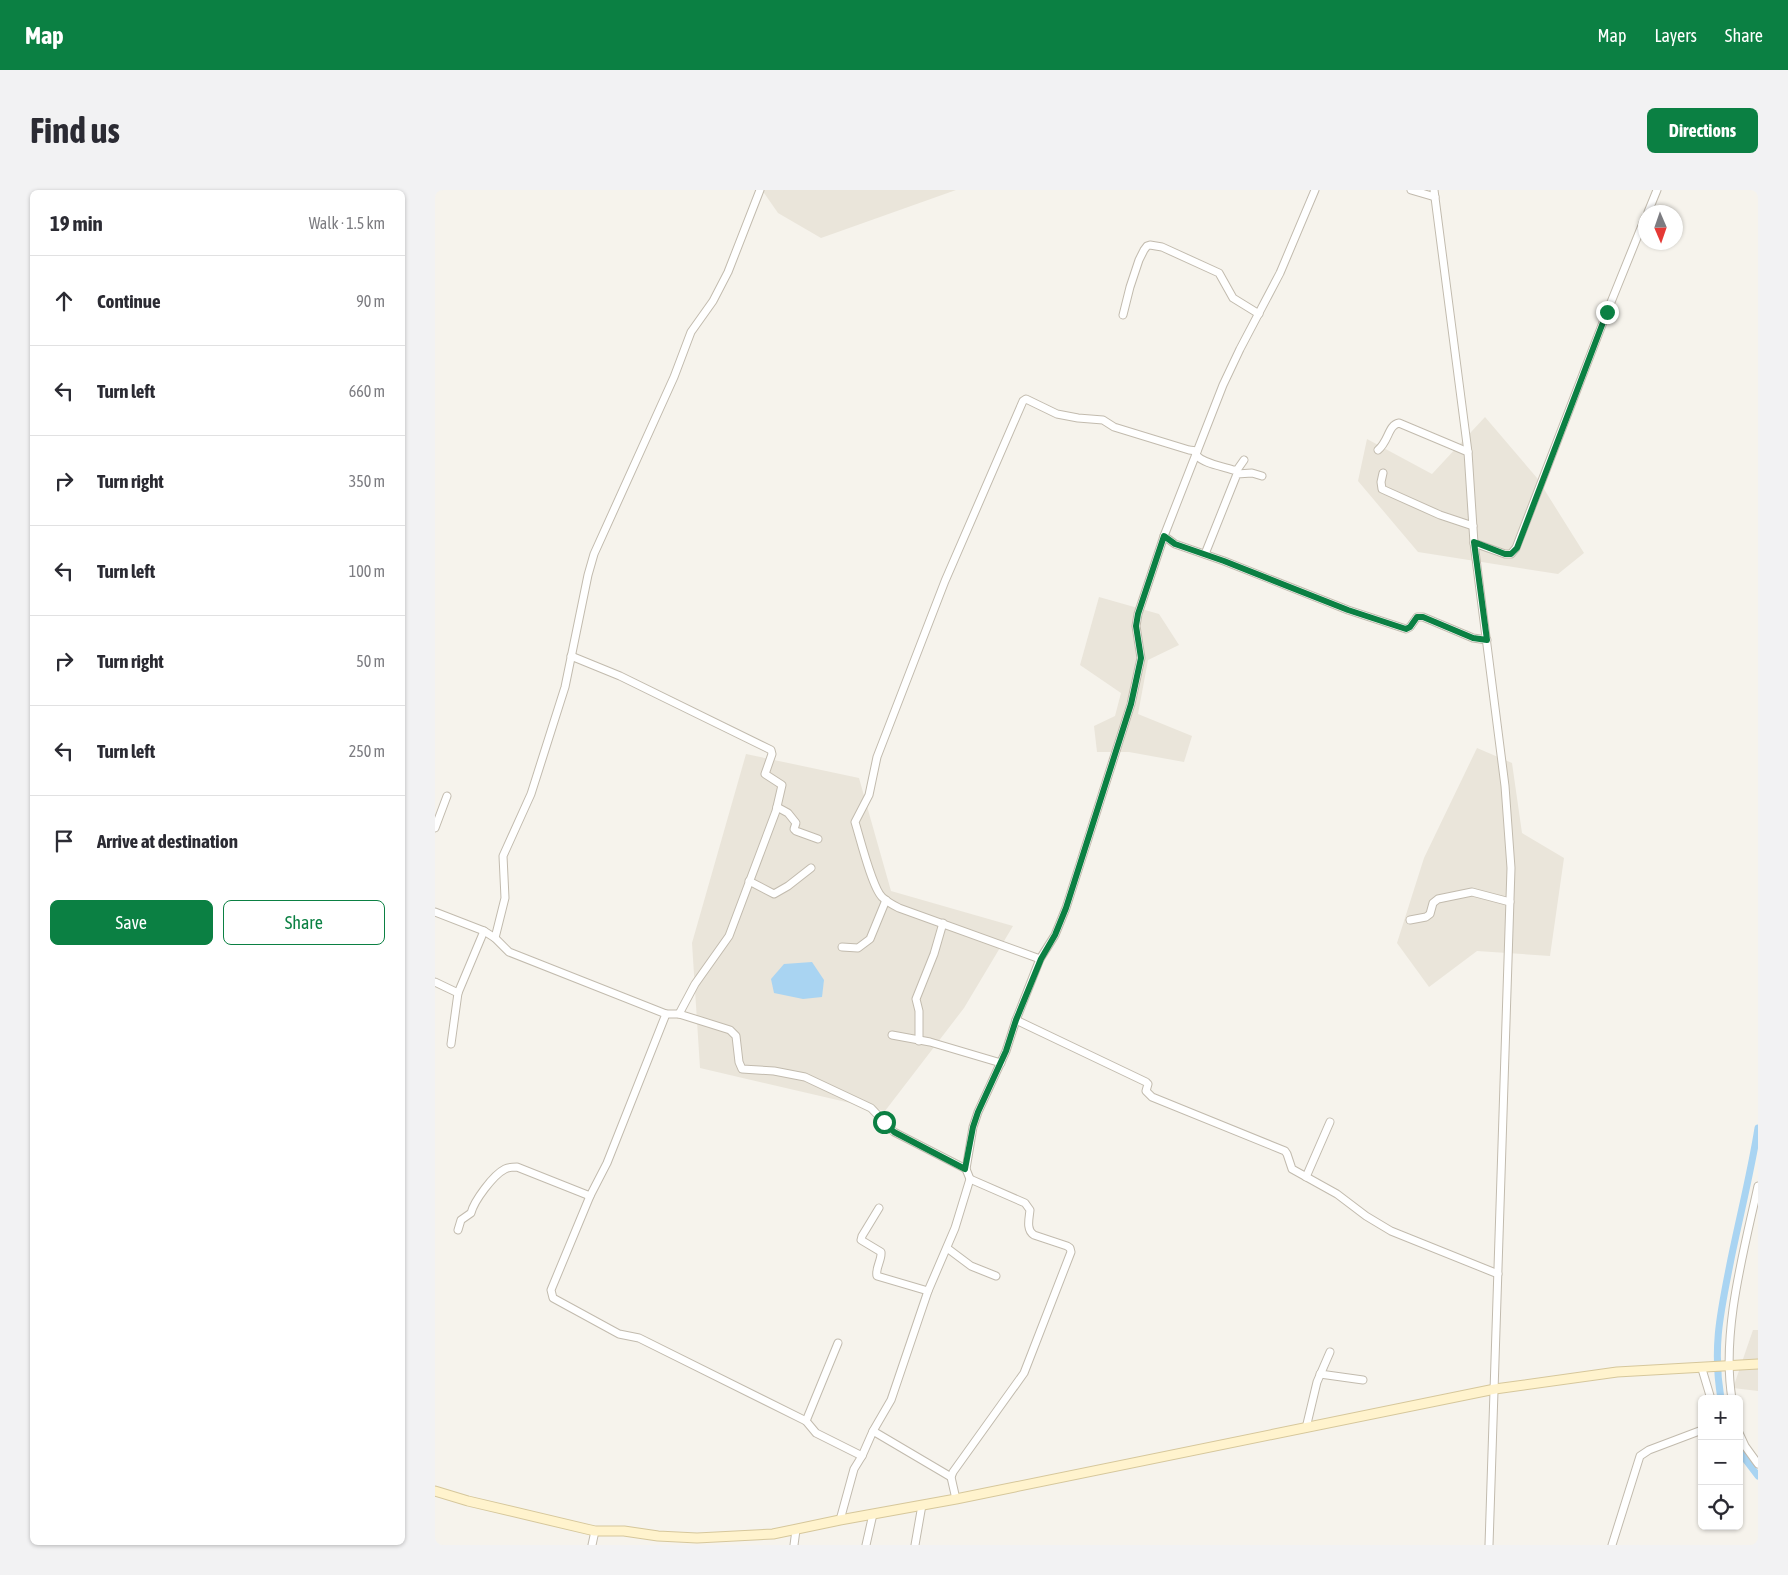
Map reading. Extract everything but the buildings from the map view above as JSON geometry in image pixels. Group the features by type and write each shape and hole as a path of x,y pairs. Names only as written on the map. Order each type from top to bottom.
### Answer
{"street":[{"path":"495,938 505,898 503,856 531,794 565,687 594,554 674,377 691,332 713,301 728,272 760,190"},
{"path":"965,1169 973,1127 978,1112 1001,1064 1016,1020 1041,959 1055,935 1066,908 1127,720 1141,658 1136,626 1138,614 1164,536 1223,386 1280,273 1315,190"},
{"path":"1411,190 1435,193 1468,452 1474,542 1505,786 1511,868 1489,1545"},
{"path":"1651,205 1657,190"},
{"path":"1474,542 1505,554 1511,554 1517,548 1638,235"},
{"path":"1123,315 1139,260 1144,250 1150,245 1162,247 1219,273 1233,298 1259,314"},
{"path":"1041,959 943,922 899,908 886,900 875,886 855,822 856,817 869,795 877,757 945,581 1023,401 1026,399 1057,414 1103,420 1114,427 1197,453"},
{"path":"1379,450 1385,444 1392,426 1399,423 1468,452"},
{"path":"1197,453 1198,458 1233,470 1237,470 1244,460"},
{"path":"1205,554 1237,474 1252,473 1262,476"},
{"path":"1383,473 1381,489 1440,515 1473,526"},
{"path":"1164,536 1175,544 1348,610 1405,628 1409,628 1415,619 1421,617 1473,638 1487,640"},
{"path":"571,656 620,676 771,750 772,754 765,774 783,785 777,807 729,936 699,978 679,1014"},
{"path":"435,828 447,796"},
{"path":"777,807 788,813 796,823 794,829 796,831 819,839"},
{"path":"749,881 775,894 811,868"},
{"path":"1410,920 1426,917 1430,914 1433,903 1438,898 1471,892 1510,902"},
{"path":"842,947 858,948 870,939 886,900"},
{"path":"435,912 484,931 495,938 509,952 667,1014 679,1014 735,1033 742,1069 774,1071 805,1077 871,1108 894,1132 965,1169 970,1179 1025,1204 1030,1210 1030,1233 1070,1248 1071,1252 1024,1373 953,1472 951,1477 956,1499"},
{"path":"919,1040 919,1011 916,999 935,954 943,922"},
{"path":"451,1044 458,993 484,931"},
{"path":"435,982 458,993"},
{"path":"667,1014 607,1163 590,1196 551,1290 553,1298 619,1334 639,1338 806,1421 816,1433 862,1456"},
{"path":"1016,1020 1146,1082 1148,1084 1146,1091 1152,1097 1285,1151 1292,1170 1337,1194 1366,1216 1391,1231 1498,1274"},
{"path":"892,1035 930,1042 1001,1064"},
{"path":"1306,1177 1330,1122"},
{"path":"458,1230 461,1220 471,1213 473,1206 487,1186 500,1172 507,1168 517,1167 590,1196"},
{"path":"840,1520 853,1469 862,1456 873,1431 891,1400 928,1291 955,1228 970,1179"},
{"path":"1731,1395 1725,1366 1758,1186"},
{"path":"879,1208 861,1240 881,1252 877,1276 928,1291"},
{"path":"947,1248 971,1266 996,1276"},
{"path":"806,1421 838,1343"},
{"path":"1306,1428 1321,1374 1330,1352"},
{"path":"435,1491 468,1501 595,1531 624,1531 658,1536 697,1538 773,1534 956,1499 1495,1389 1617,1372 1758,1364"},
{"path":"1706,1367 1710,1395"},
{"path":"1321,1374 1363,1380"},
{"path":"873,1431 951,1477"},
{"path":"1612,1545 1640,1456 1649,1450 1698,1432"},
{"path":"1742,1440 1758,1464"},
{"path":"915,1545 922,1505"},
{"path":"866,1545 873,1514"},
{"path":"794,1545 796,1530"},
{"path":"592,1545 595,1531"}],"shaded area":[{"path":"762,190 956,190 821,238 778,213"},
{"path":"1485,417 1537,478 1584,553 1558,574 1418,552 1358,481 1367,439 1432,474"},
{"path":"1099,597 1159,614 1179,645 1148,660 1138,714 1192,736 1184,762 1129,752 1097,752 1094,726 1115,716 1121,693 1080,665"},
{"path":"1477,748 1512,763 1522,833 1564,858 1550,956 1477,951 1429,987 1397,943 1424,858"},
{"path":"746,754 859,778 891,891 1013,926 964,1008 885,1111 700,1068 692,943"},
{"path":"1753,1330 1758,1330 1758,1391 1733,1388"}],"water":[{"path":"812,962 824,980 822,997 803,999 774,993 771,979 784,964"}],"waterway":[{"path":"1720,1395 1717,1362 1721,1312 1758,1128"},
{"path":"1743,1456 1758,1476"}],"route":[{"path":"884,1122 894,1132 965,1169 973,1127 978,1112 1006,1051 1016,1020 1041,959 1055,935 1066,908 1127,720 1141,658 1136,626 1138,614 1164,536 1170,538 1175,544 1224,561 1348,610 1406,629 1410,627 1417,617 1423,617 1463,635 1487,640 1474,542 1505,554 1511,554 1517,548 1607,312"}]}
